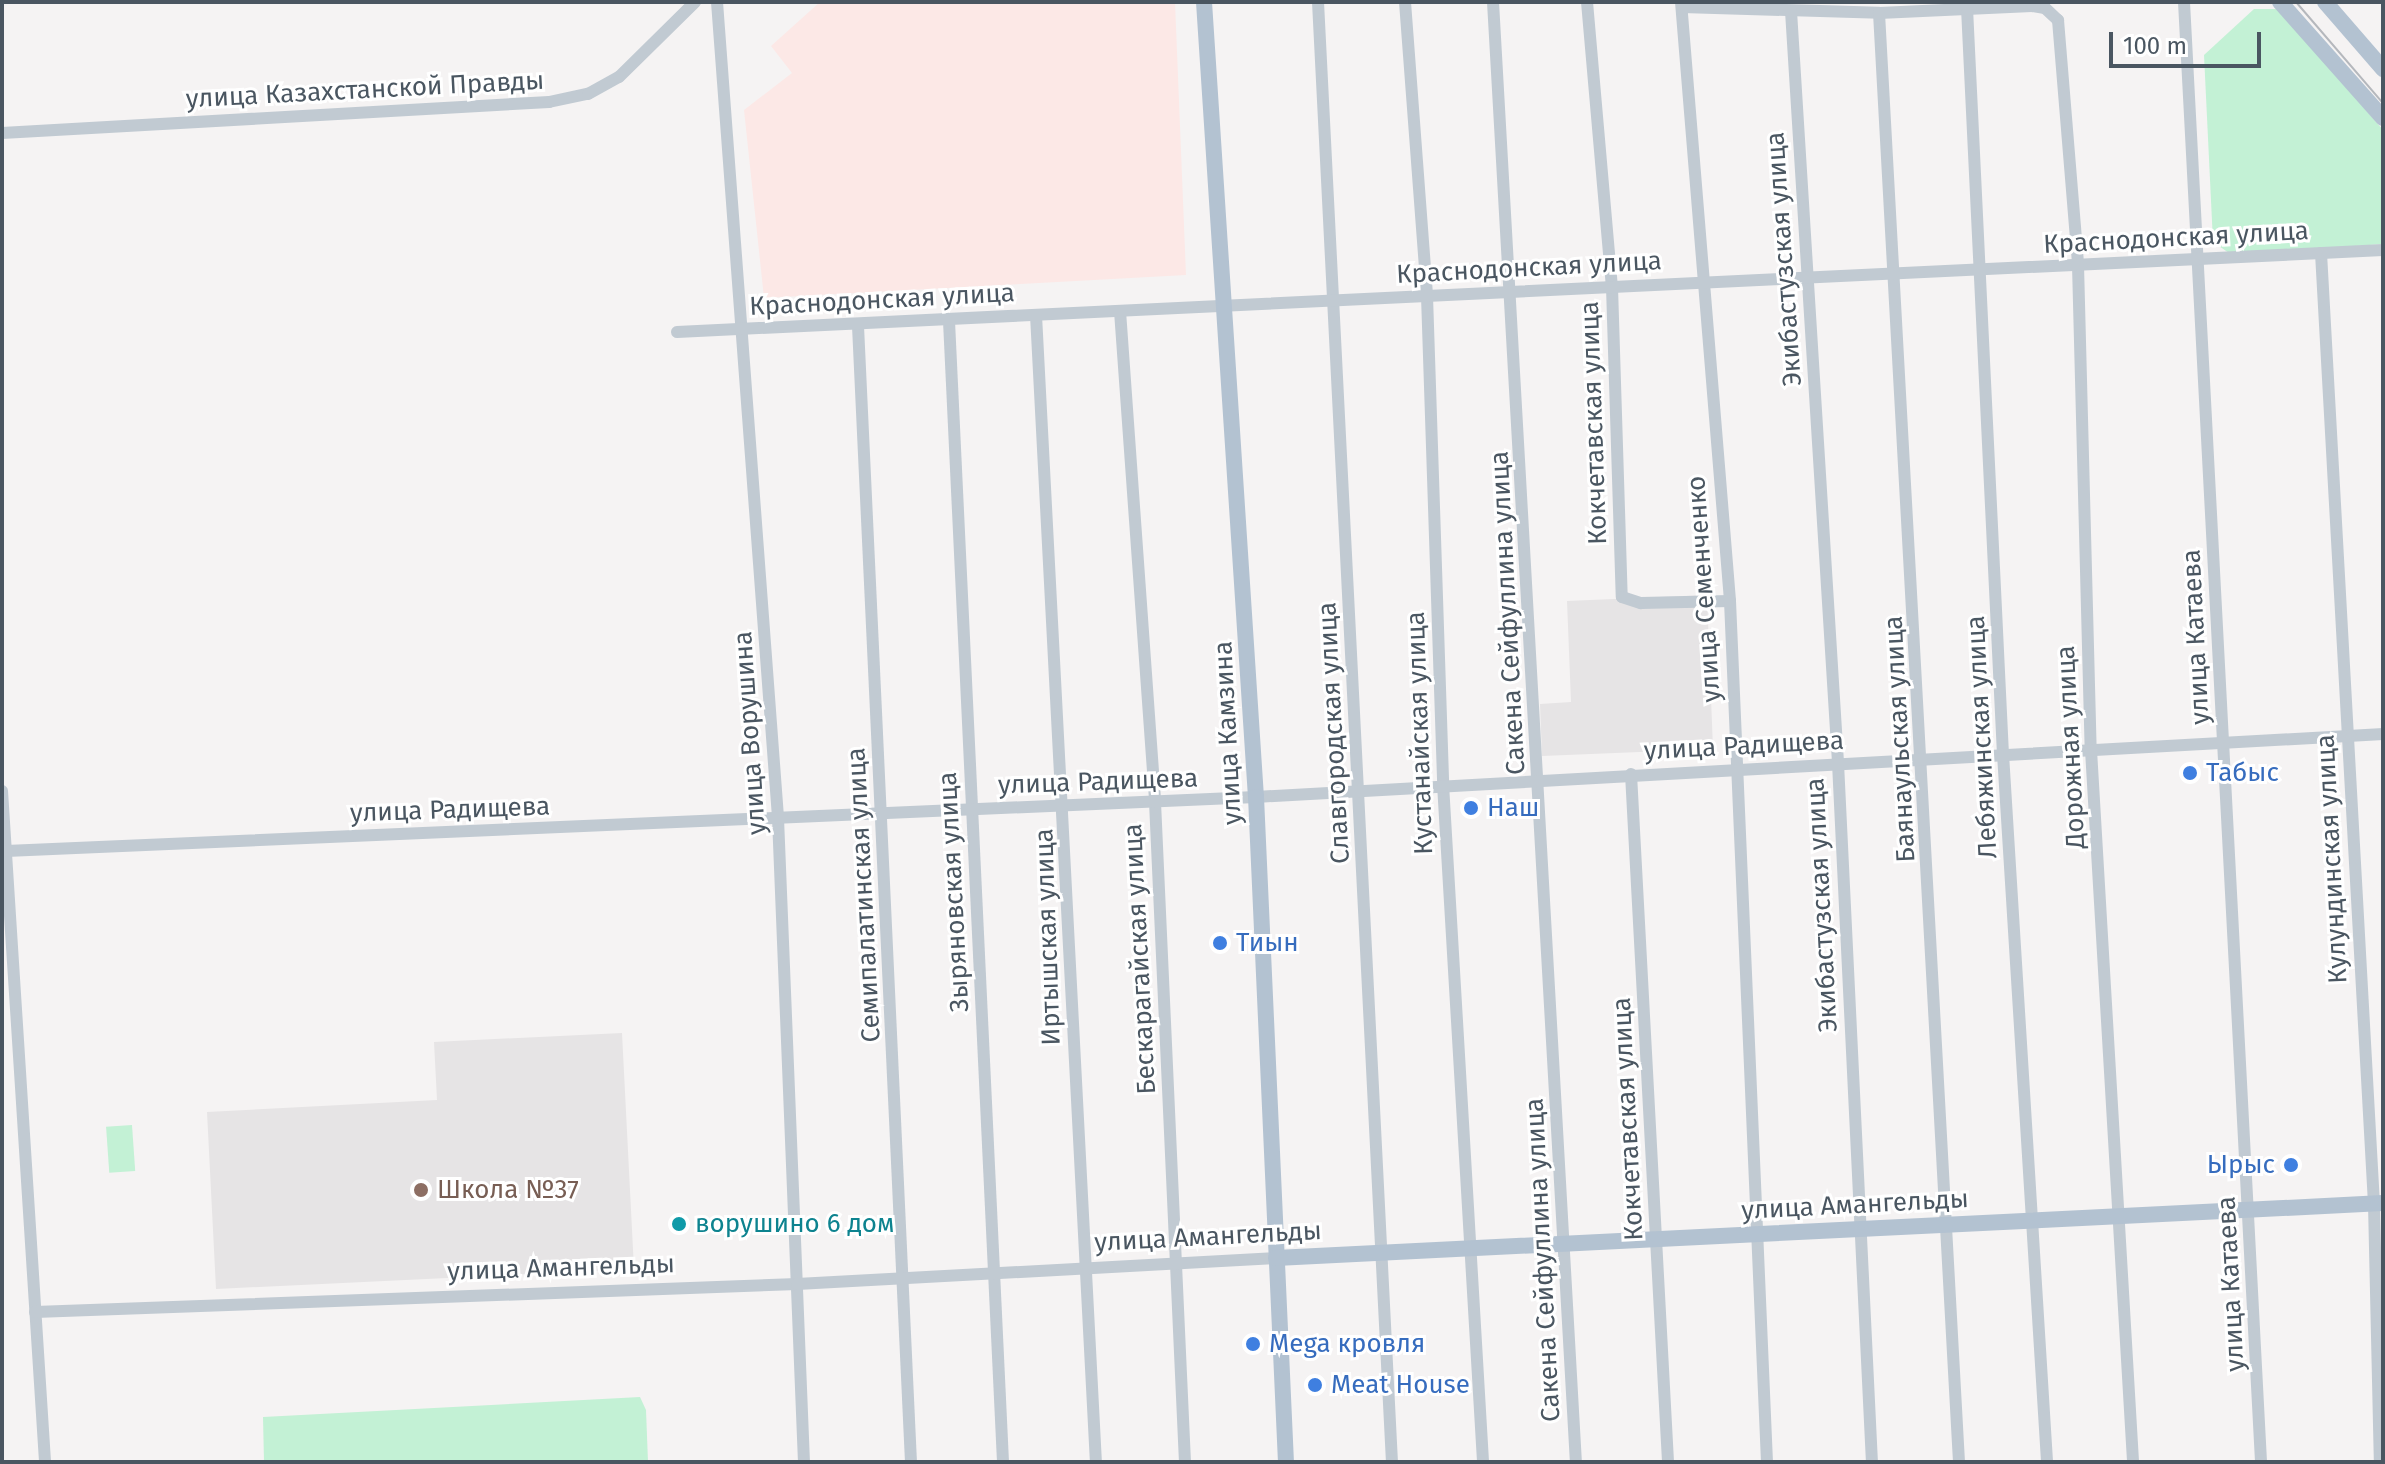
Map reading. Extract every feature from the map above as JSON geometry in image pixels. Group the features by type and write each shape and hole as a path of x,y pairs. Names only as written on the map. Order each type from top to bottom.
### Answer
{"main road":[{"name":"улица Камзина","path":"1204,2 1256,797 1286,1462"},
{"path":"2280,2 2383,118"},
{"path":"2325,2 2383,69"},
{"name":"улица Амангельды","path":"1276,1258 2378,1204"}],"street":[{"name":"улица Казахстанской Правды","path":"2,133 549,102 588,94 619,77 695,2"},
{"name":"улица Ворушина","path":"717,2 778,818 804,1462"},
{"name":"Славгородская улица","path":"1318,2 1336,300 1392,1462"},
{"name":"Кустанайская улица","path":"1405,2 1427,296 1443,784 1474,1249 1483,1462"},
{"name":"Сакена Сейфуллина улица","path":"1493,2 1540,779 1576,1462"},
{"name":"Кокчетавская улица","path":"1587,2 1612,287 1622,597 1626,601 1730,601"},
{"path":"2043,2 2052,13"},
{"name":"улица Катаева","path":"2184,2 2200,259 2261,1462"},
{"path":"1681,4 1879,13 2032,6 2052,13"},
{"name":"улица Семенченко","path":"1681,4 1730,601 1767,1462"},
{"name":"Лебяжинская улица","path":"1967,8 1982,268 2003,754 2047,1462"},
{"name":"Экибастузская улица","path":"1791,11 1838,763 1872,1462"},
{"name":"Баянаульская улица","path":"1879,13 1924,759 1959,1462"},
{"name":"Дорожная улица","path":"2052,13 2061,30 2078,265 2091,750 2133,1462"},
{"name":"Краснодонская улица","path":"677,332 858,326 1702,280 2383,250"},
{"name":"Кулундинская улица","path":"2321,253 2378,1204 2380,1462"},
{"name":"Бескарагайская улица","path":"1120,311 1155,802 1185,1462"},
{"name":"Иртышская улица","path":"1036,315 1065,806 1083,1267 1096,1462"},
{"name":"Зыряновская улица","path":"949,321 1003,1462"},
{"name":"Семипалатинская улица","path":"858,326 911,1462"},
{"name":"улица Радищева","path":"6,851 1155,802 2383,734"},
{"name":"Кокчетавская улица","path":"1631,774 1668,1462"},
{"path":"2,791 45,1462"},
{"name":"улица Амангельды","path":"35,1312 797,1284 1276,1258"}],"shaded area":[{"path":"820,2 1175,2 1186,275 764,298 744,110 792,73 771,46"},
{"path":"1707,595 1713,749 1542,756 1540,704 1571,702 1567,601"},
{"name":"Школа №37","path":"622,1033 634,1269 216,1289 207,1112 437,1100 434,1042"}],"green space":[{"path":"2254,9 2279,9 2383,130 2383,244 2232,255 2213,242 2204,55"},
{"path":"132,1125 135,1171 109,1173 106,1127"},
{"path":"640,1397 646,1410 648,1462 264,1462 263,1417"}],"tram line":[{"path":"2296,2 2383,103"}],"place":[{"name":"Табыс","path":"2190,773"},
{"name":"Наш","path":"1471,808"},
{"name":"Тиын","path":"1220,943"},
{"name":"Ырыс","path":"2291,1165"},
{"name":"Школа №37","path":"421,1190"},
{"name":"ворушино 6 дом","path":"679,1224"},
{"name":"Mega кровля","path":"1253,1344"},
{"name":"Meat House","path":"1315,1385"}]}
